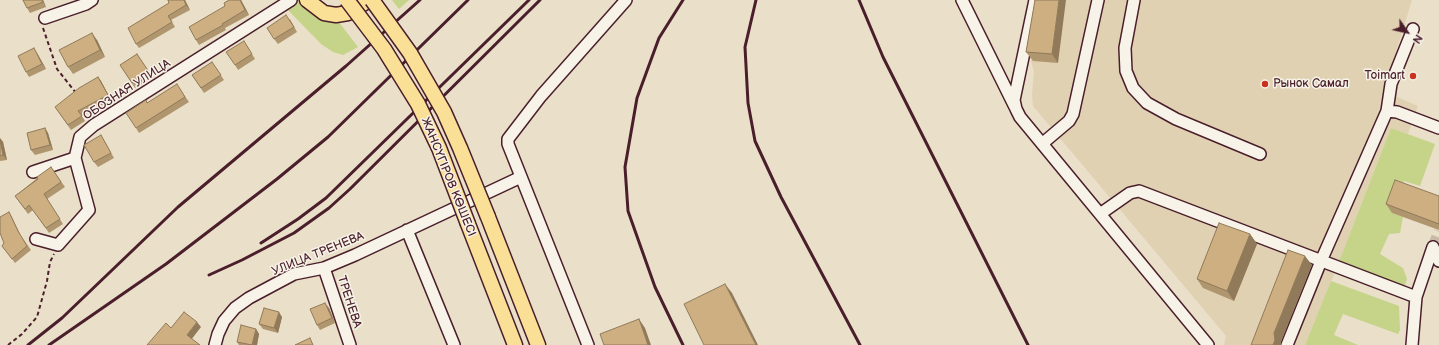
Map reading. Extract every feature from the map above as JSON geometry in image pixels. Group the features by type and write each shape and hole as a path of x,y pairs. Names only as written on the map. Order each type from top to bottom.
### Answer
{"main road":[{"path":"307,0 324,13 336,15 348,13 368,1"},
{"name":"ЖАНСҮГІРОВ КӨШЕСІ","path":"347,0 384,49 418,104 439,148 515,345"},
{"name":"ЖАНСҮГІРОВ КӨШЕСІ","path":"368,1 410,53 444,112 463,155 538,345"}],"street":[{"path":"45,18 86,4 92,0"},
{"name":"ОБОЗНАЯ УЛИЦА","path":"58,245 89,210 75,158 80,137 94,125 291,0"},
{"path":"588,345 508,144 510,134 541,96 626,0"},
{"path":"962,0 1010,100 1020,116 1208,345"},
{"path":"1016,110 1014,100 1035,0"},
{"path":"1043,143 1069,121 1073,114 1098,0"},
{"path":"1134,0 1125,48 1126,71 1132,88 1147,103 1176,119 1260,154"},
{"path":"1288,345 1321,261 1387,111 1391,84 1413,29"},
{"path":"1387,111 1397,112 1439,128"},
{"path":"33,172 75,158"},
{"name":"УЛИЦА ТРЕНЕВА","path":"215,345 224,322 235,308 249,298 294,274 324,268 521,177"},
{"path":"1100,214 1130,193 1139,191 1416,297"},
{"path":"407,230 454,345"},
{"path":"36,239 58,245"},
{"path":"1412,345 1416,297 1433,247 1439,261"},
{"name":"ТРЕНЕВА","path":"324,268 350,345"}],"path":[{"path":"45,18 41,24 57,69 78,96"},
{"path":"8,345 22,334 37,317 47,281 50,262 58,245"}],"shaded area":[{"path":"1041,0 1412,0 1384,91 1418,106 1408,134 1391,128 1338,265 1305,345 1224,345 1226,336 1033,106 1032,94 1034,72 1031,61"}],"green space":[{"path":"301,0 338,21 358,47 343,55 333,52 321,44 286,8"},
{"path":"392,0 409,0 399,9"},
{"path":"1391,128 1435,144 1420,186 1404,181 1392,213 1403,217 1400,233 1389,234 1380,254 1403,268 1407,279 1403,291 1337,267"},
{"path":"1331,281 1399,306 1400,330 1398,334 1343,314 1334,335 1358,345 1305,345"}],"building":[{"path":"23,0 42,0 43,2 27,8"},
{"path":"168,0 184,0 186,5 168,16 172,22 136,44 128,28 169,3"},
{"path":"229,0 240,0 245,10 222,24 223,25 196,40 189,27 225,6 224,3"},
{"path":"1035,0 1059,0 1052,54 1026,52"},
{"path":"286,15 294,27 274,39 267,28"},
{"path":"92,33 100,50 68,67 59,50"},
{"path":"244,41 252,54 235,65 226,52"},
{"path":"34,48 42,64 26,72 18,56"},
{"path":"137,54 149,72 132,83 120,65"},
{"path":"212,62 221,75 201,88 192,75"},
{"path":"98,77 108,95 78,111 82,116 68,125 55,107 79,88"},
{"path":"177,84 185,97 136,128 126,113 146,100 147,103"},
{"path":"45,128 50,145 31,150 27,133"},
{"path":"101,135 111,153 94,162 84,145"},
{"path":"0,140 3,155 0,156"},
{"path":"51,167 61,182 44,194 60,219 46,228 29,205 25,209 15,196"},
{"path":"1395,180 1439,196 1439,224 1386,204"},
{"path":"9,212 27,246 12,259 2,246 4,243 0,233 0,217"},
{"path":"1219,223 1250,234 1227,291 1197,279"},
{"path":"1288,250 1305,256 1274,333 1275,340 1273,345 1251,345"},
{"path":"725,284 756,345 704,345 684,304"},
{"path":"325,303 332,318 317,325 310,309"},
{"path":"264,308 279,312 274,328 259,324"},
{"path":"184,312 197,322 187,335 200,345 147,345 166,323 171,328"},
{"path":"639,319 648,345 604,345 600,334"},
{"path":"241,325 256,329 252,345 237,342"},
{"path":"310,338 313,345 295,345"}],"tunnel":[{"path":"1433,247 1439,231"}],"railway":[{"path":"28,345 62,318 178,207 346,66 420,0"},
{"path":"49,345 166,264 277,179 328,137 468,0"},
{"path":"261,243 298,219 326,198 529,0"},
{"path":"209,275 294,233 329,208 350,189 540,0"},
{"path":"683,0 659,38 637,98 625,167 628,211 655,287 683,345"},
{"path":"756,0 745,47 748,103 755,141 781,197 860,345"},
{"path":"859,0 883,57 1028,345"}],"place":[{"name":"Toimart","path":"1413,76"},
{"name":"Рынок Самал","path":"1265,84"}]}
